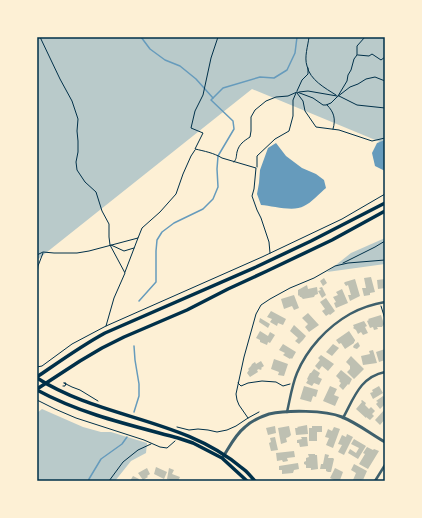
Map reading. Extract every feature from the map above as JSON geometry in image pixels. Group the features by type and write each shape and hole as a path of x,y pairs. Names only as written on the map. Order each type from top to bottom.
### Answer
{"main road":[{"path":"255,481 244,469 225,454 195,439 72,397 37,378 69,354 105,333 311,241 385,203"},
{"path":"37,390 102,348 187,310 385,212"},
{"path":"37,390 73,407 90,413 193,443 222,458 247,481"}],"street":[{"path":"287,412 294,382 298,372 309,352 325,333 349,314 361,308 385,302"},
{"path":"343,418 364,383 374,376 385,372"},
{"path":"222,458 238,433 251,422 269,414 287,412 319,412 332,414 343,418 385,442"},
{"path":"375,481 385,465"}],"path":[{"path":"40,37 72,101 78,119 77,170 85,182 96,192 102,211 109,224 110,245 125,273"},
{"path":"106,326 114,298 142,228 160,212 176,194 183,174 203,133 191,128 195,111 203,95 211,58 218,37"},
{"path":"270,254 269,242 262,218 257,210 252,196 257,156 275,139 289,132 293,116 293,100 302,80 308,74 306,54 309,37"},
{"path":"338,96 347,81 354,59 357,55 357,46 365,37"},
{"path":"357,55 369,56 372,54 381,60 385,57"},
{"path":"307,67 312,78 338,96 357,105 385,108"},
{"path":"326,105 331,103 350,87 366,79 375,77 385,81"},
{"path":"234,162 237,158 237,152 242,142 250,137 251,117 255,110 266,101 276,97 288,96 297,92 308,91 338,96"},
{"path":"297,92 313,98 332,110 335,118 333,129"},
{"path":"297,92 303,101 305,111 316,127 340,130 372,141 385,138"},
{"path":"195,149 256,168"},
{"path":"37,367 42,366 72,344 106,326 270,254 342,219 385,194"},
{"path":"37,255 43,252 77,253 138,238"},
{"path":"340,265 385,241"},
{"path":"110,245 124,251 134,248"},
{"path":"37,274 43,252"},
{"path":"251,422 237,400 236,394 256,314 261,305 290,288 314,278 335,266 385,260"},
{"path":"380,303 385,319"},
{"path":"238,382 241,386 252,382 262,381 276,382 283,386 294,382"},
{"path":"62,386 65,386 66,383 64,383 68,385 72,388 80,390 101,402"},
{"path":"37,400 76,418 144,440 163,448 167,448 178,438"},
{"path":"174,426 189,430 198,429 217,432 228,430 259,412"},
{"path":"109,481 123,462 138,450 152,444"}],"shaded area":[{"path":"37,37 385,37 385,144 252,89 37,260"},
{"path":"385,238 385,264 327,272 351,253"},
{"path":"42,409 83,427 101,432 111,432 147,443 146,453 131,461 115,481 37,481 37,413"}],"water":[{"path":"385,140 385,171 375,166 372,153 377,143"},
{"path":"276,143 286,156 302,168 316,174 324,180 326,188 310,203 300,208 289,209 261,205 257,194 260,170 268,148"}],"building":[{"path":"371,277 375,292 364,296 362,288 366,288 364,278"},
{"path":"324,278 327,283 323,286 320,281"},
{"path":"355,279 360,296 350,301 348,295 351,295 348,285 346,286 344,283"},
{"path":"385,279 385,288 378,289 377,280"},
{"path":"307,285 308,289 317,287 318,294 314,297 303,299 299,295 298,296 298,290"},
{"path":"322,287 326,295 322,298 318,291 321,290 319,288"},
{"path":"342,289 348,303 336,308 334,303 336,302 333,297 338,295 336,292"},
{"path":"294,295 299,308 294,310 292,306 284,309 281,299"},
{"path":"326,298 335,311 326,316 322,311 325,309 320,302"},
{"path":"271,311 286,319 283,325 278,323 277,326 270,322 272,319 267,317"},
{"path":"308,313 319,325 309,332 305,327 308,324 302,318"},
{"path":"381,315 384,324 382,327 377,327 378,329 374,330 373,327 370,328 367,321 369,320 368,319"},
{"path":"260,318 270,324 268,328 259,322"},
{"path":"364,321 367,326 365,327 368,333 363,335 361,332 358,334 353,328 353,325"},
{"path":"294,325 306,336 299,344 295,341 298,338 290,331"},
{"path":"260,331 268,336 270,332 275,335 267,345 260,342 260,340 256,338"},
{"path":"349,331 355,341 345,349 341,343 339,344 336,340"},
{"path":"358,342 360,346 357,349 354,348 354,345"},
{"path":"283,344 296,352 292,359 283,355 285,353 279,350"},
{"path":"333,344 339,348 332,356 326,352"},
{"path":"385,349 385,360 379,362 376,352"},
{"path":"373,350 377,363 363,365 361,356 370,354 369,351"},
{"path":"321,355 334,364 328,371 322,366 319,370 315,366 320,360 318,358"},
{"path":"351,356 364,369 354,379 347,372 350,369 350,366 346,362"},
{"path":"274,359 288,364 284,376 278,375 279,372 271,369"},
{"path":"261,361 264,366 261,368 262,369 257,370 258,372 250,377 247,373 249,370 248,369 255,362 256,364"},
{"path":"314,369 320,373 318,377 322,379 319,385 314,383 312,386 306,383 310,373"},
{"path":"341,370 352,379 349,385 348,384 343,390 339,386 341,383 339,381 340,380 336,376"},
{"path":"304,386 318,390 316,397 313,396 311,402 300,399"},
{"path":"330,386 337,389 334,395 339,397 335,406 323,401"},
{"path":"379,386 383,393 373,399 370,393"},
{"path":"383,396 385,398 385,404 380,409 376,404 378,402 376,401"},
{"path":"362,400 366,403 365,405 369,409 371,407 375,411 372,414 374,416 370,420 356,409"},
{"path":"385,409 385,419 380,425 375,420"},
{"path":"307,425 308,434 296,435 295,428"},
{"path":"275,426 276,433 268,435 266,428"},
{"path":"289,426 291,435 286,438 287,442 281,444 278,428"},
{"path":"312,426 322,426 322,432 317,432 317,441 309,441 309,428 312,428"},
{"path":"334,427 340,429 333,448 326,445 329,438 325,437 328,429 332,431"},
{"path":"347,434 353,437 344,455 338,452 342,445 338,444 342,435 346,437"},
{"path":"275,437 278,450 271,451 269,443 271,442 270,438"},
{"path":"301,437 307,437 308,446 300,447 297,440 302,439"},
{"path":"354,439 366,446 358,459 348,453 350,449 356,453 359,448 351,444"},
{"path":"367,447 379,451 368,469 359,464"},
{"path":"294,451 295,457 287,458 288,461 277,461 276,453"},
{"path":"308,454 317,455 318,469 311,470 311,468 306,468 304,462 306,461 306,458 309,457"},
{"path":"325,454 329,455 328,458 334,459 331,472 326,471 326,469 320,469 321,464 323,464"},
{"path":"298,463 299,469 294,470 293,473 282,474 282,470 279,470 279,466"},
{"path":"354,464 367,471 363,480 362,479 361,481 353,480 356,473 351,470"},
{"path":"156,467 167,472 164,479 154,474"},
{"path":"147,468 150,474 143,480 138,473"},
{"path":"169,468 174,470 172,474 180,477 178,481 167,479"},
{"path":"335,468 343,472 340,480 343,481 336,481 330,478"},
{"path":"133,476 139,479 138,481 130,481"}],"waterway":[{"path":"141,37 150,49 165,60 180,66 196,79 213,98"},
{"path":"139,301 156,282 157,240 162,232 174,223 203,209 213,199 218,187 218,156 234,129 233,121 211,100 223,88 260,77 274,78 287,70 295,53 297,37"},
{"path":"134,346 139,384 139,396 134,412"},
{"path":"89,481 101,459 122,444 127,437"}]}
